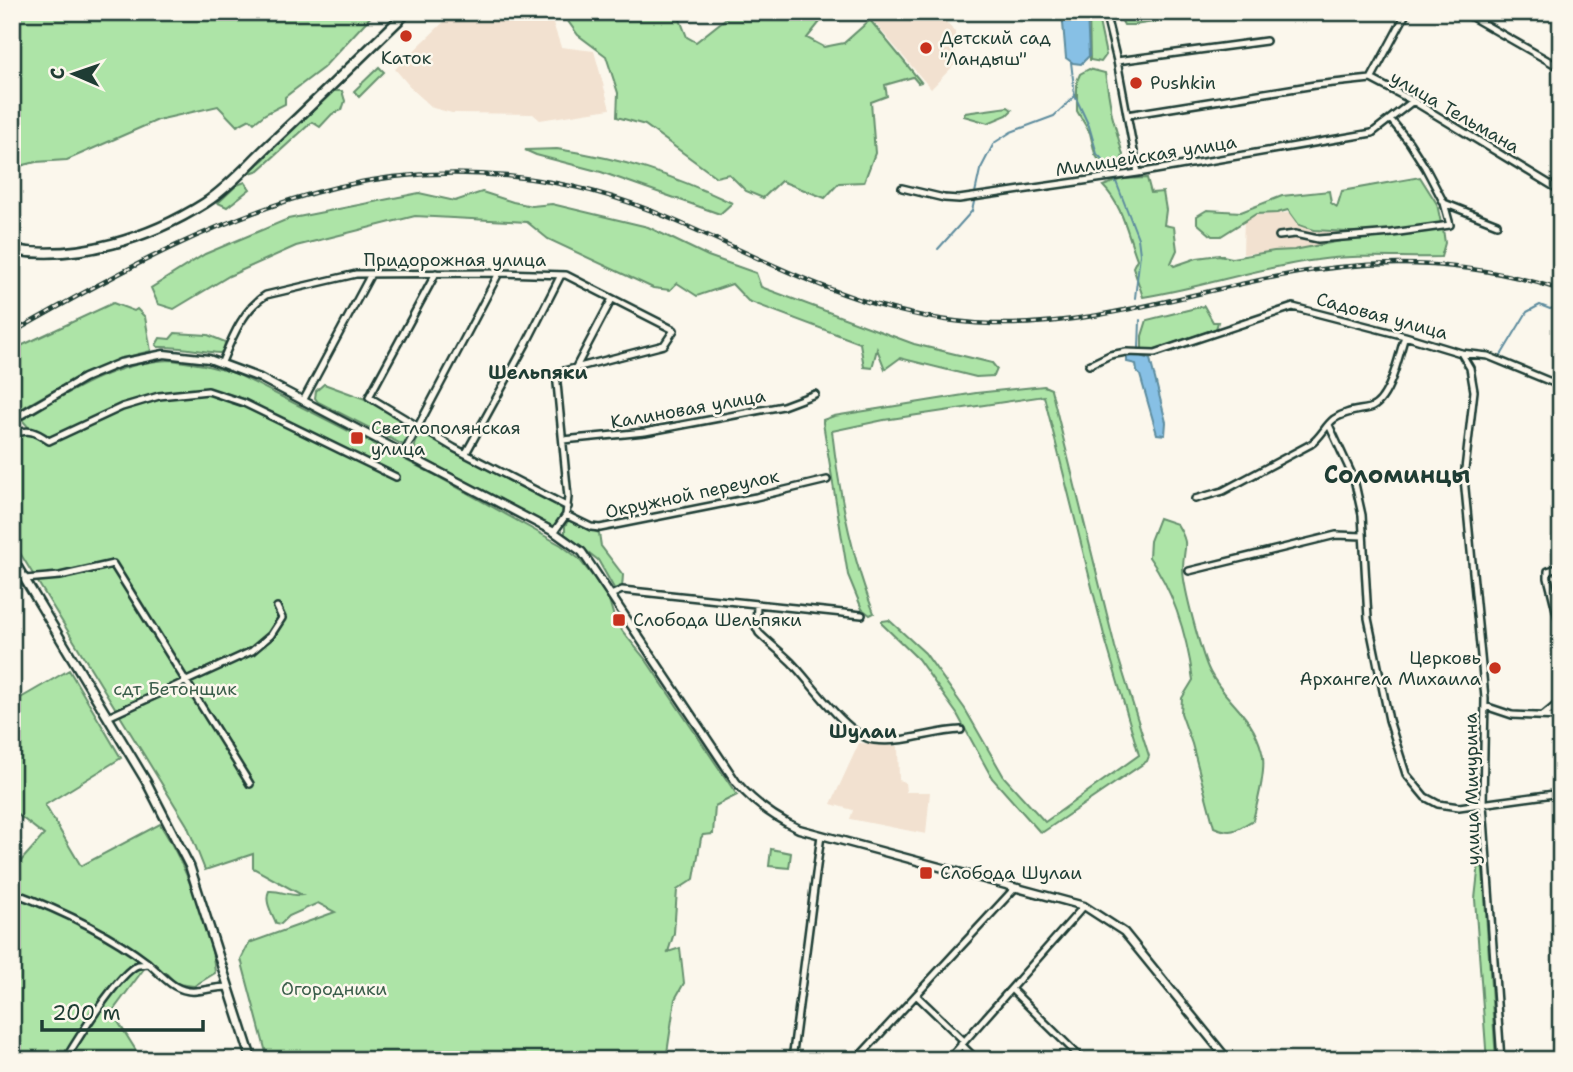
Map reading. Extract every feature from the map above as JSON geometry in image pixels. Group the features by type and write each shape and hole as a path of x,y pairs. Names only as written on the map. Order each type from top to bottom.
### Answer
{"main road":[{"path":"12,250 41,253 88,249 168,223 207,201 293,123 407,12"},
{"path":"12,558 164,814 190,867 252,1060"}],"street":[{"path":"1105,12 1138,173"},
{"path":"1127,116 1354,79 1371,79 1407,12"},
{"path":"1463,12 1561,68"},
{"path":"1117,61 1266,41"},
{"name":"улица Тельмана","path":"1371,79 1413,101 1561,191"},
{"name":"Милицейская улица","path":"902,188 957,199 1138,173 1372,133 1413,101"},
{"path":"1279,236 1295,234 1318,239 1450,225 1444,203 1425,167 1391,120"},
{"path":"1444,203 1497,224"},
{"path":"436,272 369,397 418,427 568,507"},
{"name":"Придорожная улица","path":"222,362 242,319 266,295 356,274 436,272 566,275 674,330 664,345 575,369"},
{"path":"404,453 499,273"},
{"path":"303,401 371,274"},
{"path":"466,453 561,275"},
{"path":"554,532 566,515 568,507 556,373 575,369 612,299"},
{"name":"Садовая улица","path":"1089,365 1110,355 1126,352 1155,353 1293,307 1405,335 1461,353 1488,356 1561,386"},
{"path":"1195,499 1223,491 1311,444 1320,438 1333,419 1380,403 1405,335"},
{"name":"улица Мичурина","path":"1461,353 1470,368 1474,391 1464,478 1485,706 1483,804 1501,1060"},
{"path":"12,420 84,378 141,357 176,354 222,362 244,370 404,453 554,532 582,552 690,716 750,799 780,820 799,829 1084,906 1124,932 1228,1060"},
{"path":"12,436 22,431 35,431 49,441 122,407 159,396 208,391 244,402 396,477"},
{"name":"Калиновая улица","path":"563,440 645,432 783,406 815,394"},
{"path":"1329,425 1354,479 1362,515 1368,618 1389,720 1406,775 1424,797 1438,804 1458,807 1561,793"},
{"name":"Окружной переулок","path":"566,515 591,527 600,528 827,480"},
{"path":"1189,571 1336,535 1363,536"},
{"path":"25,579 60,576 113,564 250,784"},
{"path":"1561,567 1548,571 1561,630"},
{"path":"611,595 622,590 862,615"},
{"path":"757,605 756,627 759,633 793,663 835,712 864,737 886,741 961,730"},
{"path":"108,717 252,650 271,635 282,618 278,607"},
{"path":"1544,716 1561,701"},
{"path":"1485,706 1512,715 1561,717"},
{"path":"792,1060 821,835"},
{"path":"856,1060 1015,888"},
{"path":"12,892 66,914 107,936 149,964 179,990 229,987"},
{"path":"948,1060 1084,906"},
{"path":"65,1060 120,981 138,965 149,964"},
{"path":"1011,989 1083,1060"},
{"path":"916,995 976,1060"}],"shaded area":[{"path":"454,12 515,12 520,23 550,14 561,47 594,51 610,109 540,120 533,114 452,113 433,108 395,69"},
{"name":"Детский сад \"Ландыш\"","path":"884,12 937,12 955,32 956,63 931,89 873,21"},
{"path":"1336,209 1339,245 1243,254 1244,216"},
{"path":"859,743 898,746 899,780 905,782 906,792 930,792 926,834 850,819 853,810 831,804"}],"green space":[{"path":"12,12 375,12 323,68 285,97 285,104 254,123 250,119 237,126 218,106 158,120 67,160 36,162 12,168"},
{"path":"553,12 677,12 687,37 696,42 734,12 828,12 807,38 824,47 844,43 870,20 921,82 918,83 913,77 885,85 887,96 871,102 875,153 864,182 839,183 825,198 781,181 763,198 746,191 729,174 716,177 645,125 617,117 618,93 606,56 578,35 567,20"},
{"path":"1089,12 1097,12 1106,55 1101,62 1090,60"},
{"path":"1117,12 1222,12 1124,25"},
{"path":"379,67 384,72 359,97 354,91"},
{"path":"1089,69 1105,73 1112,115 1123,155 1119,168 1106,171 1095,154 1090,133 1077,111 1077,81 1080,74"},
{"path":"333,91 342,91 345,101 342,110 332,114 320,127 312,122 259,170 247,174 265,158 281,137"},
{"path":"1008,107 1012,110 1007,115 988,123 964,116 965,113"},
{"path":"557,149 646,169 732,203 720,214 601,172 525,150"},
{"path":"1420,177 1437,204 1441,223 1364,233 1314,230 1299,225 1288,210 1256,214 1221,236 1212,236 1197,223 1197,216 1207,210 1241,212 1282,196 1329,191 1331,203 1337,207 1342,191"},
{"path":"1147,178 1151,193 1163,192 1166,210 1164,225 1174,227 1177,250 1171,263 1174,266 1197,258 1219,255 1232,258 1346,240 1443,229 1445,243 1441,257 1317,260 1273,267 1143,297 1133,267 1137,259 1124,220 1103,186 1122,179"},
{"path":"245,182 250,189 227,207 218,203 237,185"},
{"path":"482,192 513,202 532,206 552,204 648,227 708,256 756,273 761,287 914,344 992,363 997,369 994,376 976,377 900,358 885,369 877,349 872,368 864,367 860,343 748,301 732,284 697,296 677,283 670,290 653,288 548,239 527,222 415,216 296,246 229,276 174,309 158,304 151,288 205,254 288,219 419,193 455,201"},
{"path":"113,303 134,311 137,309 145,317 151,351 96,369 12,414 12,350"},
{"path":"1204,306 1213,322 1218,322 1216,329 1156,349 1142,350 1142,336 1147,320"},
{"path":"175,333 208,335 225,342 224,350 220,353 156,345 160,338 170,339"},
{"path":"171,360 235,373 433,474 561,545 578,558 594,578 609,600 614,617 623,632 646,660 737,795 715,806 713,834 703,835 701,838 694,879 677,890 674,933 668,952 680,948 684,983 675,999 666,1060 268,1060 241,959 249,943 335,912 318,903 289,916 281,924 276,923 268,903 269,891 302,895 253,868 253,854 205,870 187,825 12,540 12,438 32,431 22,420 75,389 112,372 150,362"},
{"path":"324,384 368,400 414,426 405,446 318,402 315,398 316,391"},
{"path":"1044,386 1051,389 1115,647 1149,756 1147,761 1043,832 1039,831 992,778 957,714 918,659 882,621 889,620 925,653 965,709 1004,777 1045,822 1139,755 1104,635 1044,396 884,420 832,431 847,524 874,613 870,615 862,609 848,575 823,420 976,393"},
{"path":"422,433 562,507 560,521 552,526 416,455 416,443"},
{"path":"1159,518 1177,524 1184,538 1183,569 1186,591 1210,672 1252,727 1262,752 1262,776 1253,820 1234,830 1225,831 1214,827 1181,713 1182,698 1193,680 1187,647 1173,600 1149,557 1150,541"},
{"path":"568,521 599,533 601,546 623,575 622,588 615,590 598,560 565,534"},
{"path":"69,670 121,758 45,805 81,866 160,824 178,856 195,896 213,956 215,973 194,986 177,984 167,974 146,966 112,1012 142,1060 12,1060 12,871 44,835 12,810 12,703"},
{"path":"771,849 791,853 789,868 769,866"},
{"path":"1479,863 1483,869 1496,1060 1487,1060 1475,899"}],"water":[{"path":"1062,12 1087,12 1089,56 1081,64 1066,58"},
{"path":"1136,354 1150,359 1166,422 1165,435 1157,434 1136,364 1127,362 1127,357"}],"waterway":[{"path":"1071,62 1075,96 1089,126 1097,154 1108,165 1112,174"},
{"path":"975,193 980,170 994,143 1011,132 1054,116 1075,96"},
{"path":"1115,179 1138,238 1140,254 1135,298"},
{"path":"938,249 972,211 974,202"},
{"path":"1500,357 1527,312 1540,305 1550,309 1556,307 1558,297"},
{"path":"1139,349 1140,320"}],"railway":[{"path":"12,333 129,268 252,213 337,187 421,175 507,176 591,191 632,203 671,219 827,288 906,313 948,320 993,324 1066,320 1138,308 1280,276 1387,264 1422,264 1491,272 1561,290"}],"place":[{"name":"Каток","path":"406,36"},
{"name":"Детский сад \"Ландыш\"","path":"926,48"},
{"name":"Pushkin","path":"1136,83"},
{"name":"Светлополянская улица","path":"357,438"},
{"name":"Слобода Шельпяки","path":"619,620"},
{"name":"Церковь Архангела Михаила","path":"1495,668"},
{"name":"Слобода Шулаи","path":"926,873"}],"district":[{"name":"Шельпяки","path":"538,372"},
{"name":"Соломинцы","path":"1397,475"},
{"name":"Шулаи","path":"863,731"}],"park label":[{"name":"сдт Бетонщик","path":"175,689"},
{"name":"Огородники","path":"334,989"}]}
